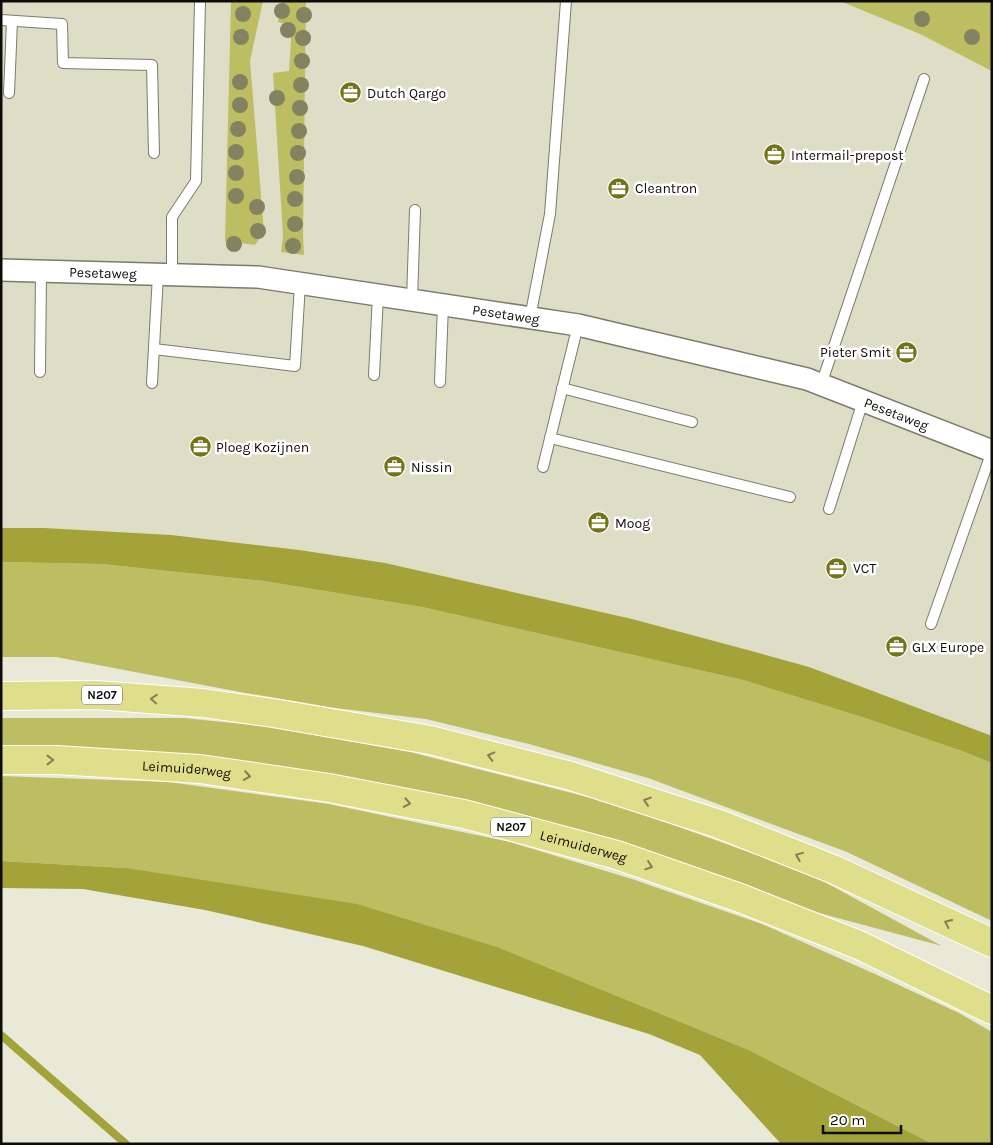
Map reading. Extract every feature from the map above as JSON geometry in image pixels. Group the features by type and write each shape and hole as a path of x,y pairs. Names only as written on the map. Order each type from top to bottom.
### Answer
{"main road":[{"name":"N207","path":"1,696 96,695 203,703 430,740 571,776 719,824 835,870 992,943"},
{"name":"Leimuiderweg","path":"1,760 57,760 200,769 329,788 464,814 617,856 740,898 859,945 992,1010"}],"street":[{"name":"Pesetaweg","path":"1,270 258,277 578,324 807,380 992,451"}],"lane":[{"path":"152,383 154,348 172,217 196,181 200,1"},
{"path":"530,318 550,214 566,1"},
{"path":"9,93 7,21 62,24 63,63 152,65 154,153"},
{"path":"821,385 924,79"},
{"path":"412,300 415,210"},
{"path":"40,372 41,271"},
{"path":"154,348 295,366 300,284"},
{"path":"374,375 378,295"},
{"path":"440,382 443,305"},
{"path":"543,467 578,324"},
{"path":"562,388 692,422"},
{"path":"829,509 863,401"},
{"path":"550,438 790,498"},
{"path":"931,624 992,451"}],"shaded area":[{"path":"1,1 992,1 992,791 1,587"},
{"path":"231,1 263,1 250,61 264,232 255,245 225,241"},
{"path":"282,1 306,1 304,255 281,252 283,236 273,73 289,71 292,26 278,22"},
{"path":"840,1 992,1 992,71 920,34"},
{"path":"1,528 44,528 171,535 299,550 385,563 632,619 809,667 992,736 992,763 865,718 743,680 422,607 264,581 102,564 1,562"},
{"path":"1,562 102,564 264,581 422,607 743,680 959,750 992,763 992,921 847,852 648,778 529,744 426,719 335,708 56,657 1,657"},
{"path":"1,718 183,718 264,726 410,752 615,804 810,874 942,946 819,913 583,832 1,748"},
{"path":"1,776 169,782 329,804 510,842 632,879 762,924 959,1013 992,1032 992,1144 933,1144 749,1050 500,948 126,868 1,861"},
{"path":"1,861 126,868 357,904 500,948 749,1050 933,1144 781,1144 700,1055 649,1034 363,946 205,910 83,889 1,888"}],"waterway":[{"path":"1,1035 126,1144"}],"place":[{"name":"Dutch Qargo","path":"351,93"},
{"name":"Intermail-prepost","path":"775,155"},
{"name":"Cleantron","path":"619,188"},
{"name":"Pieter Smit","path":"907,352"},
{"name":"Ploeg Kozijnen","path":"200,447"},
{"name":"Nissin","path":"395,467"},
{"name":"Moog","path":"599,523"},
{"name":"VCT","path":"837,568"},
{"name":"GLX Europe","path":"896,647"}]}
